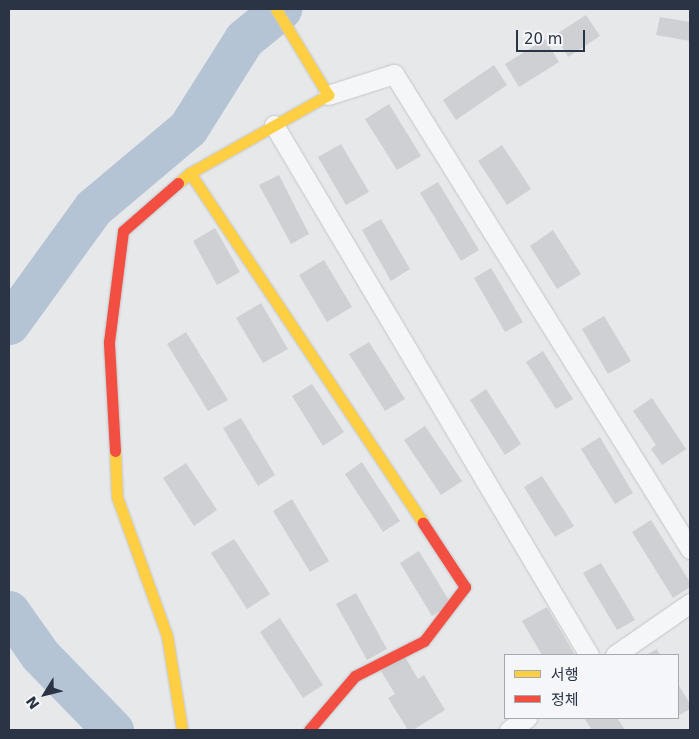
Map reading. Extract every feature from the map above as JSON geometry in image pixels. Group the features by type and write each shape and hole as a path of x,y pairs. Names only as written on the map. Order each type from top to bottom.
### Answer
{"street":[{"path":"276,9 328,94"},
{"path":"182,730 167,636 117,497 109,342 123,231 190,173 328,94 394,74 690,549"},
{"path":"274,125 588,654"},
{"path":"190,173 465,587 424,640 356,676 309,730"},
{"path":"616,654 690,603"},
{"path":"509,730 525,719"}],"building":[{"path":"586,15 600,36 568,57 555,35"},
{"path":"660,17 690,22 690,41 656,35"},
{"path":"545,39 559,62 519,87 505,64"},
{"path":"494,65 507,85 456,120 443,100"},
{"path":"389,104 421,156 397,170 365,119"},
{"path":"341,144 369,192 346,205 318,157"},
{"path":"502,145 531,189 507,205 478,161"},
{"path":"279,175 309,234 291,244 259,185"},
{"path":"438,182 479,250 461,261 420,193"},
{"path":"381,219 410,269 391,281 362,230"},
{"path":"215,228 240,272 217,285 193,241"},
{"path":"553,230 581,274 557,289 530,246"},
{"path":"324,260 352,307 327,322 299,275"},
{"path":"491,268 523,322 505,332 474,278"},
{"path":"261,303 288,349 263,363 236,318"},
{"path":"604,316 631,361 608,374 582,329"},
{"path":"186,332 228,400 208,411 167,344"},
{"path":"369,342 405,399 385,411 349,354"},
{"path":"543,351 573,399 556,409 526,362"},
{"path":"312,384 344,432 323,446 292,396"},
{"path":"486,389 521,444 505,455 470,400"},
{"path":"652,398 686,449 662,465 651,449 656,445 633,411"},
{"path":"241,418 275,475 258,486 223,428"},
{"path":"425,426 462,481 441,495 404,440"},
{"path":"600,437 633,493 615,504 581,449"},
{"path":"362,462 400,521 383,532 345,474"},
{"path":"186,463 217,510 194,526 163,478"},
{"path":"542,476 574,526 555,537 524,487"},
{"path":"292,499 329,561 310,572 273,511"},
{"path":"651,520 690,582 690,587 673,598 632,532"},
{"path":"234,539 270,594 247,609 211,553"},
{"path":"419,551 451,604 432,616 400,563"},
{"path":"601,563 635,620 617,630 583,573"},
{"path":"356,593 387,649 367,660 336,604"},
{"path":"547,607 574,654 541,654 522,621"},
{"path":"280,618 323,685 303,698 260,632"},
{"path":"657,649 660,654 648,654"},
{"path":"405,657 418,679 424,675 445,710 413,730 408,730 388,698 395,694 381,671"},
{"path":"679,686 690,704 690,709 679,715"},
{"path":"585,719 618,719 625,730 592,730"}],"waterway":[{"path":"9,324 93,208 188,128 244,39 281,9"},
{"path":"9,611 40,655 113,730"}],"traffic: slow":[{"path":"178,183 190,173 328,95 276,9"},
{"path":"190,173 423,523"},
{"path":"115,451 117,497 167,636 182,730"}],"traffic: jam":[{"path":"115,451 109,342 123,231 178,183"},
{"path":"309,730 355,676 424,641 465,587 423,523"}]}
